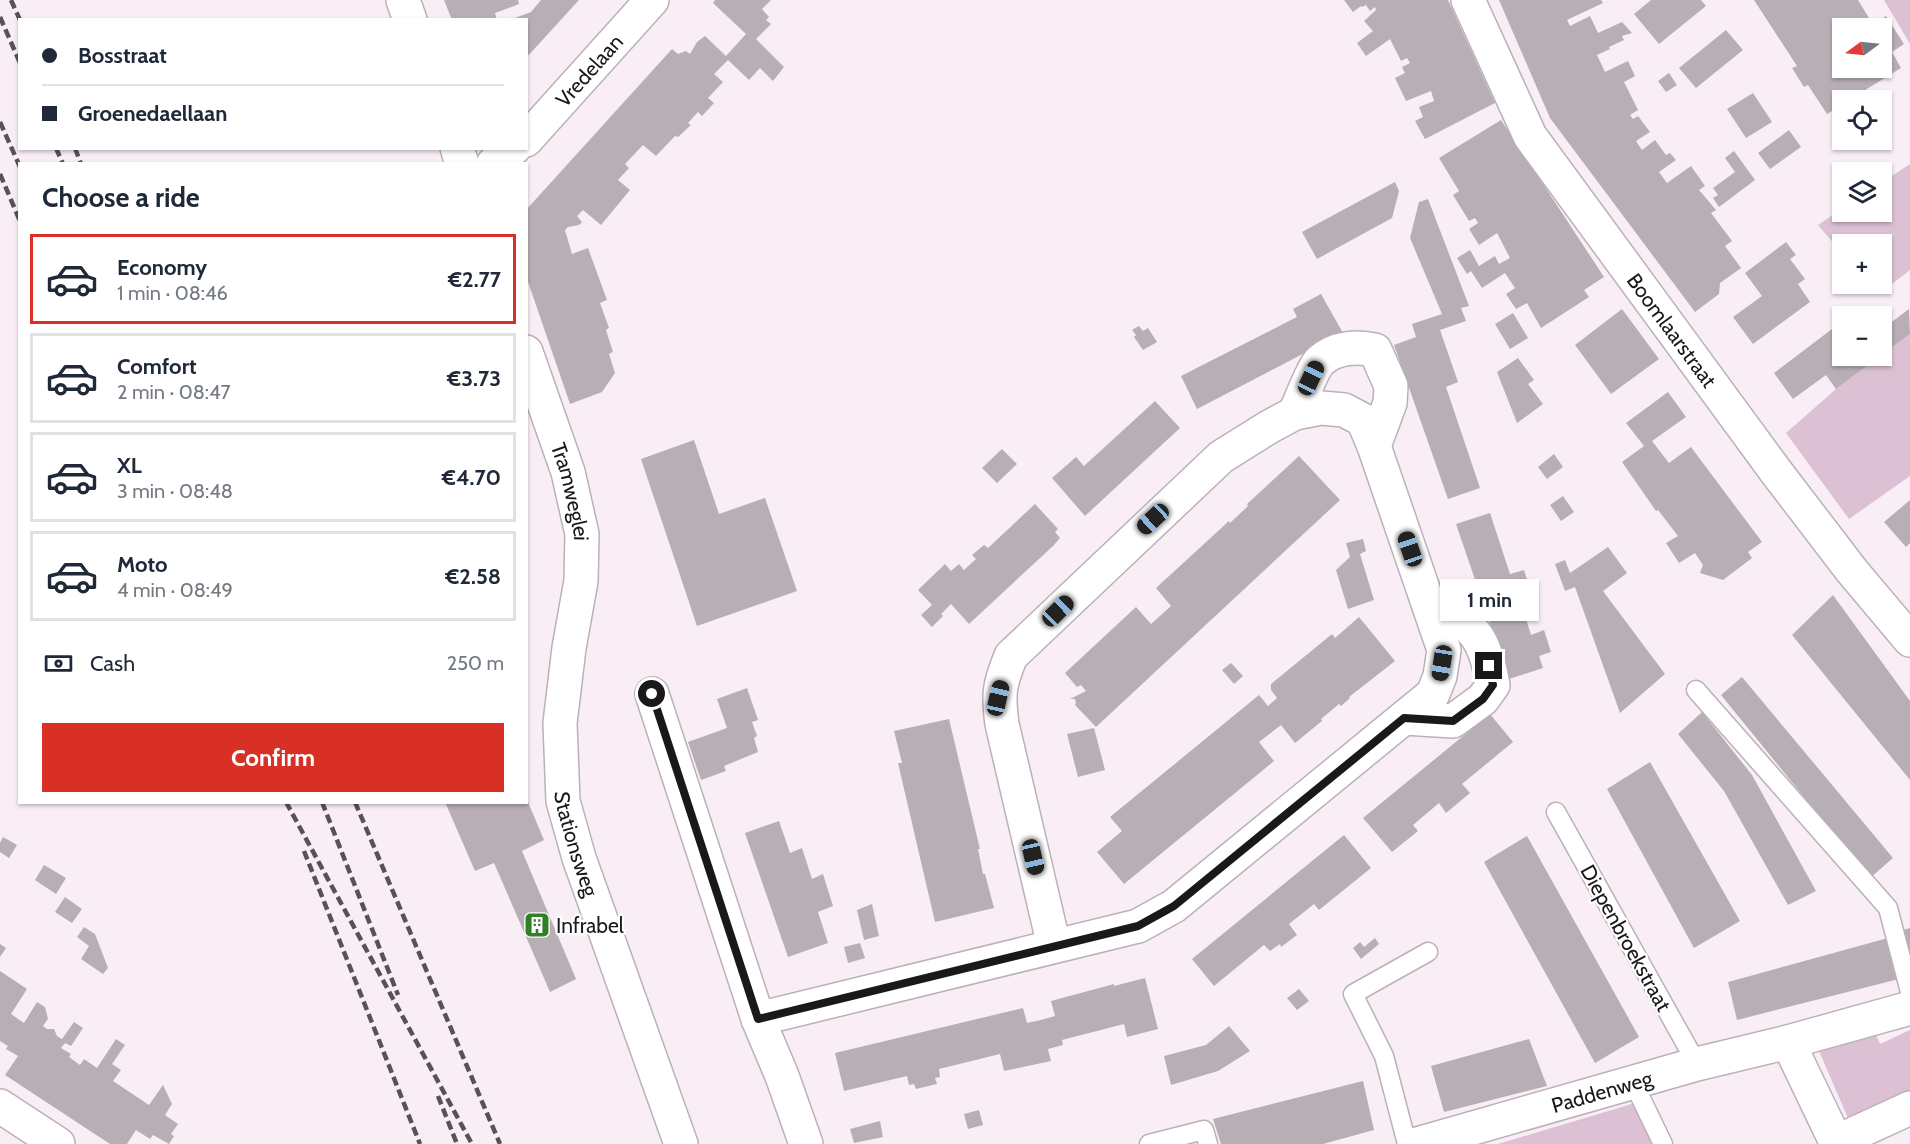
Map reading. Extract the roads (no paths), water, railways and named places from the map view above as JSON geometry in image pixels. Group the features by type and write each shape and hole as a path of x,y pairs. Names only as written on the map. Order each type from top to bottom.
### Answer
{"street":[{"path":"402,0 409,18"},
{"name":"Vredelaan","path":"528,138 652,0"},
{"name":"Boomlaarstraat","path":"1468,0 1530,136 1777,472 1852,571 1910,640"},
{"path":"496,162 511,150"},
{"path":"1295,413 1320,361 1339,351 1359,346 1375,350 1391,386 1390,403 1374,446"},
{"name":"Tramweglei","path":"528,358 568,472 582,534 581,581 572,635"},
{"path":"758,1019 1138,926 1174,906 1433,694 1440,676 1444,650 1432,610 1363,420 1344,410 1322,408 1295,413 1221,457 1011,656 998,698 1002,724 1054,946"},
{"path":"1404,718 1453,721 1483,699 1493,685 1479,638 1464,623 1432,610"},
{"name":"Stationsweg","path":"572,635 560,723 563,801 579,858 681,1144"},
{"path":"652,694 758,1019 782,1076 806,1144"},
{"name":"Paddenweg","path":"1417,1144 1910,1008"},
{"path":"1788,1042 1833,1143 1910,1108"},
{"path":"0,1106 58,1144"}],"lane":[{"path":"1696,690 1888,908 1910,992"},
{"name":"Diepenbroekstraat","path":"1556,812 1697,1065"},
{"path":"1407,1144 1384,1056 1353,994 1428,952"},
{"path":"1634,1083 1663,1144"},
{"path":"1149,1144 1204,1130 1208,1144"}],"railway":[{"path":"11,0 19,18"},
{"path":"0,17 18,58"},
{"path":"0,122 18,162"},
{"path":"57,150 62,162"},
{"path":"76,150 80,162"},
{"path":"0,174 18,216"},
{"path":"287,804 472,1144"},
{"path":"323,804 398,995"},
{"path":"356,804 500,1144"},
{"path":"304,851 420,1144"},
{"path":"438,1096 457,1144"}],"place":[{"name":"Infrabel","path":"537,925"}]}
